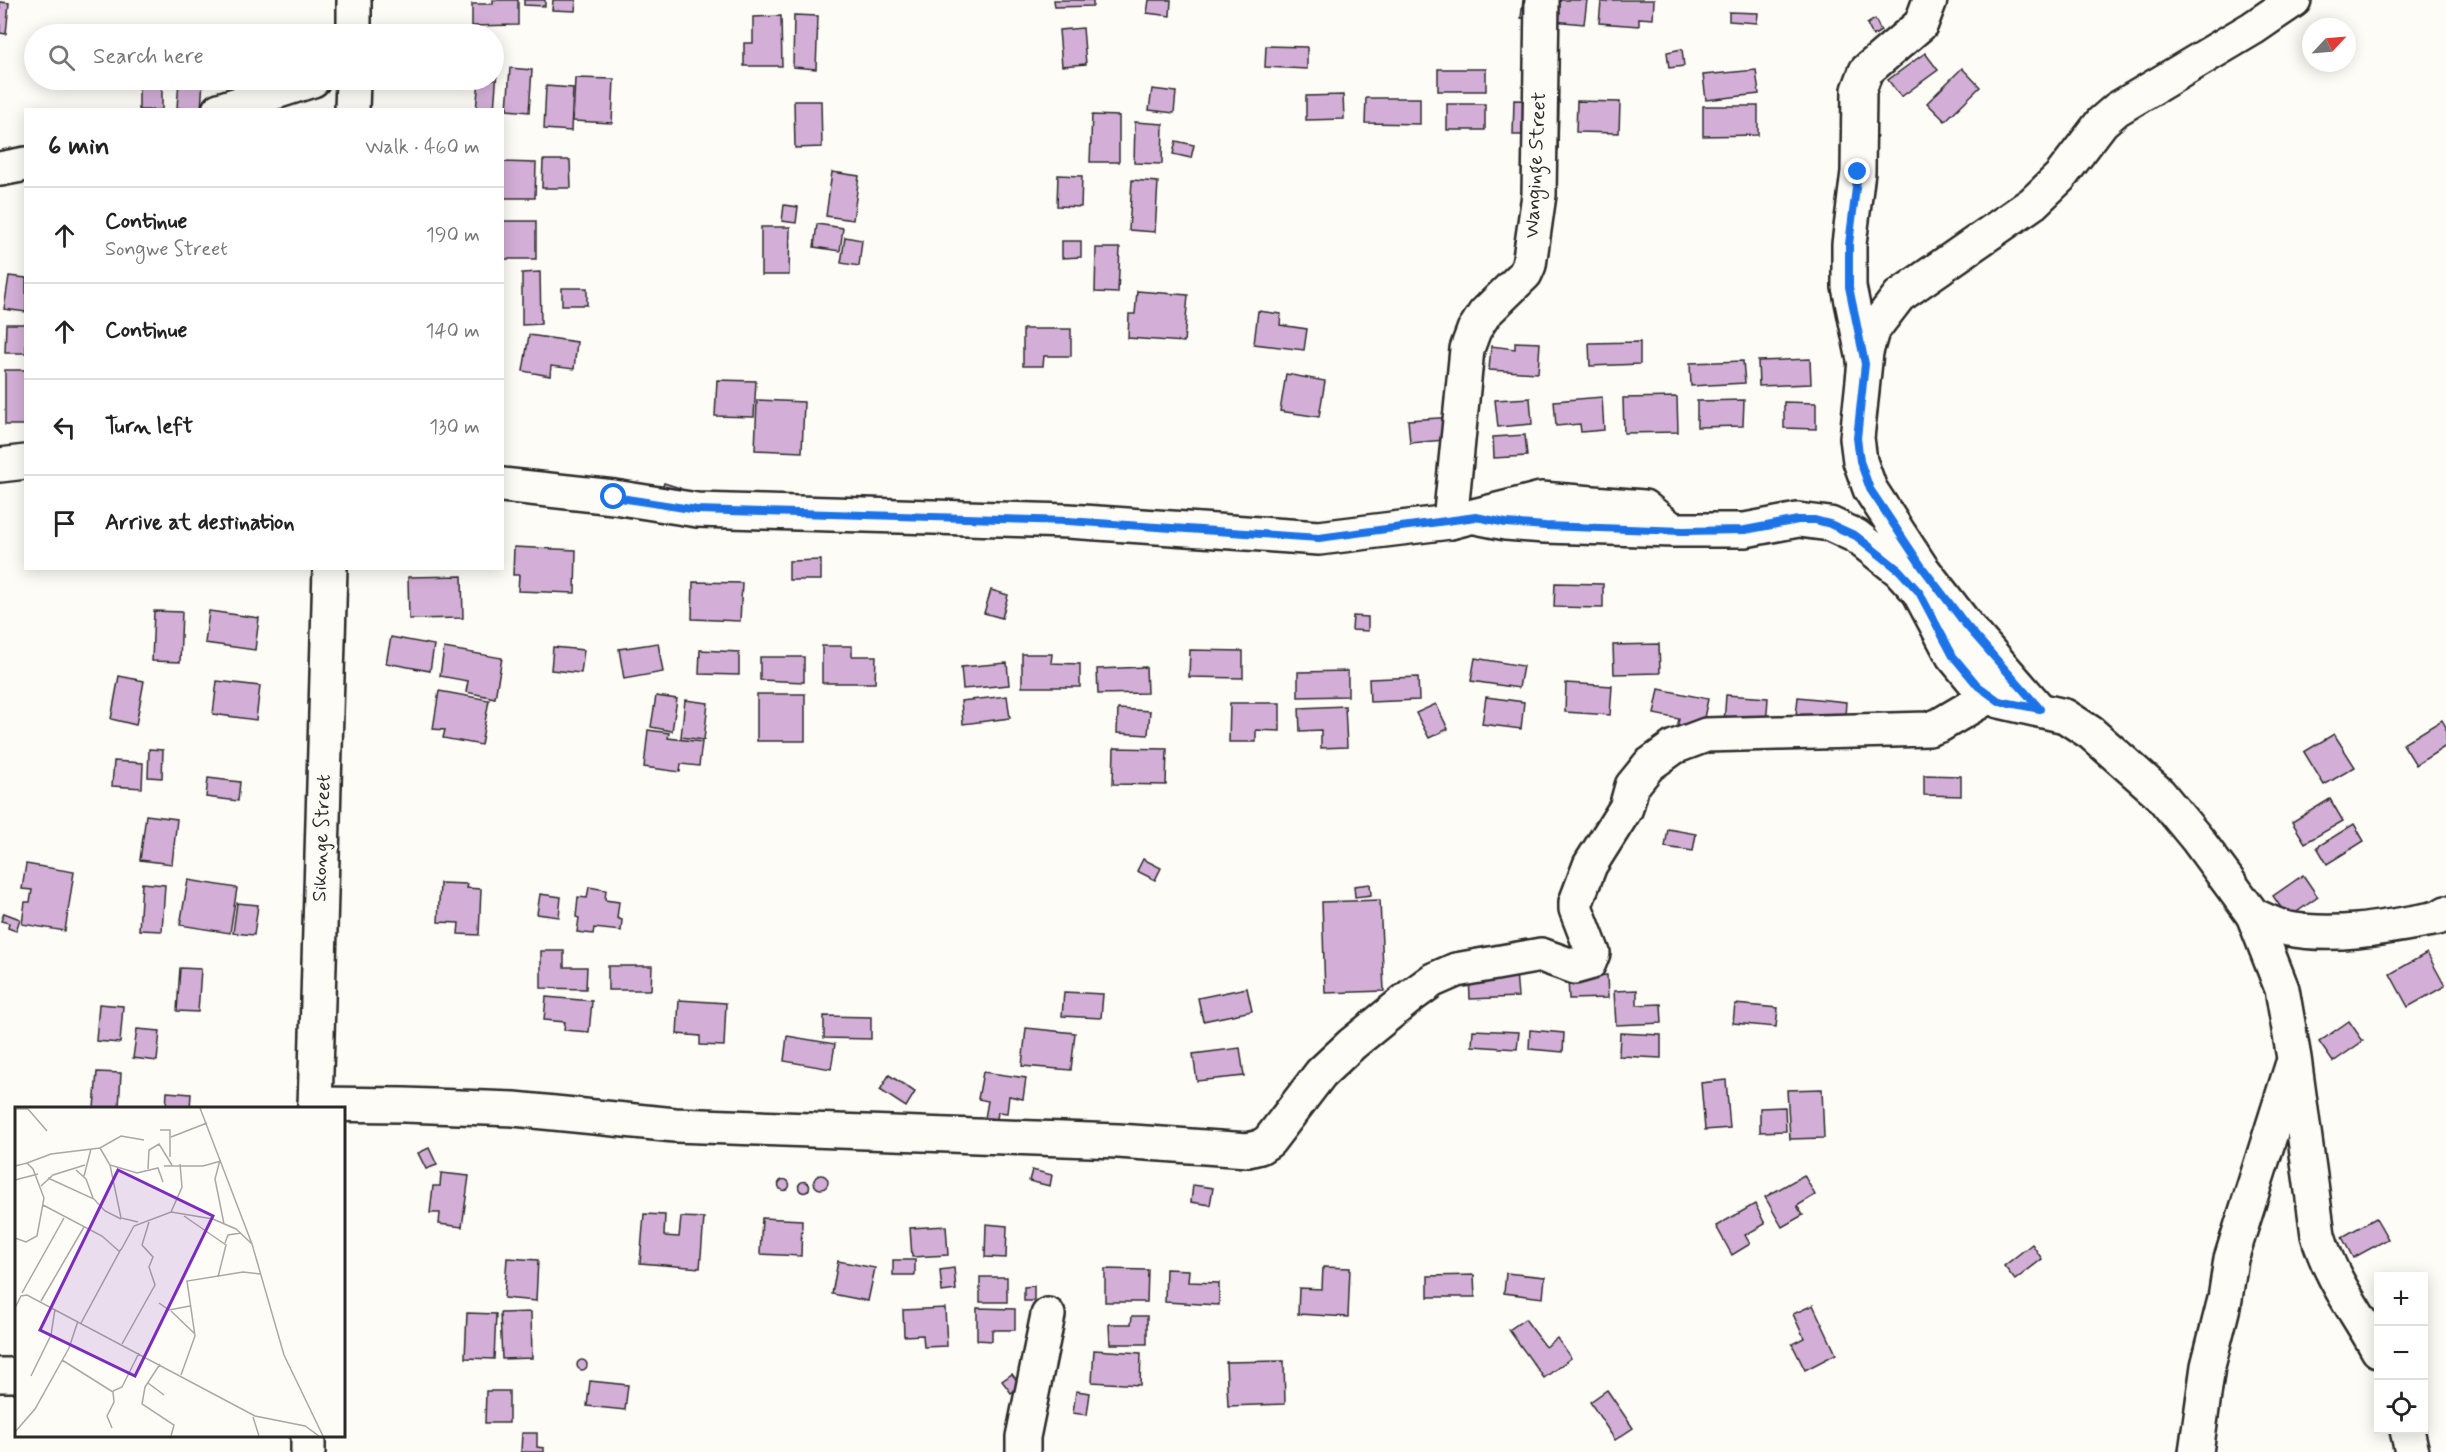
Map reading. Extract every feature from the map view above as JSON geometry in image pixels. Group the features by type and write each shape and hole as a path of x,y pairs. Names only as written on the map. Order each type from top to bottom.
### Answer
{"street":[{"path":"354,0 354,24"},
{"name":"Wanginge Street","path":"1463,519 1467,349 1474,330 1485,313 1526,274 1531,255 1539,195 1542,0"},
{"path":"1865,364 1849,287 1849,244 1858,172 1859,90 1866,71 1921,24 1930,0"},
{"path":"2040,709 1960,617 1922,567 1870,489 1860,461 1857,438 1866,352 1872,331 1899,297 2033,203 2060,177 2109,115 2147,89 2253,28 2294,0"},
{"path":"225,108 282,90"},
{"path":"352,108 353,90"},
{"path":"0,169 24,164"},
{"path":"0,465 24,462"},
{"path":"504,485 614,497 697,510 1068,521 1319,538 1463,519 1522,502 1541,499 1644,507 1674,530 1745,530 1798,520 1815,520 1830,524 1856,536 1899,570 1919,592 1953,656 1978,686 1999,701 2065,716 2091,733 2159,793 2197,839 2253,915 2282,989 2294,1058 2318,1235 2324,1256 2337,1284 2374,1342"},
{"name":"Sikonge Street","path":"315,1106 330,570"},
{"path":"315,1106 404,1105 514,1109 675,1125 1118,1141 1248,1150 1269,1141 1321,1073 1352,1044 1433,980 1456,970 1541,955 1575,966 1589,963 1593,953 1578,916 1576,902 1590,865 1626,808 1632,786 1661,754 1690,739 1706,735 1929,729 1991,695"},
{"path":"2253,915 2286,928 2312,932 2356,931 2438,918 2446,913"},
{"path":"2196,1452 2208,1366 2225,1299 2231,1259 2294,1058"},
{"path":"1023,1452 1023,1437 1048,1315"},
{"path":"2408,1434 2412,1452"}],"building":[{"path":"493,0 518,0 518,25 472,24 472,4 493,4"},
{"path":"524,0 545,0 545,6 524,5"},
{"path":"553,0 576,0 575,11 552,10"},
{"path":"1054,0 1093,0 1093,6 1055,7"},
{"path":"1149,0 1171,0 1170,16 1147,13"},
{"path":"1523,0 1587,0 1584,24 1521,18"},
{"path":"1607,0 1654,0 1653,19 1639,18 1639,26 1599,23 1601,2 1607,2"},
{"path":"0,2 9,3 6,34 0,33"},
{"path":"1729,12 1758,13 1757,23 1729,21"},
{"path":"794,15 818,16 816,69 793,67"},
{"path":"781,16 782,66 744,66 744,43 753,43 753,17"},
{"path":"1875,19 1881,31 1873,36 1867,24"},
{"path":"1083,28 1086,64 1062,66 1059,30"},
{"path":"1266,46 1307,47 1307,69 1265,67"},
{"path":"1682,49 1684,66 1669,68 1667,52"},
{"path":"1925,53 1938,70 1901,97 1888,80"},
{"path":"510,68 532,70 529,112 507,110"},
{"path":"1962,68 1980,87 1945,121 1927,103"},
{"path":"1438,69 1486,69 1486,91 1438,91"},
{"path":"1756,70 1759,94 1706,100 1703,75"},
{"path":"575,78 614,79 612,123 573,121"},
{"path":"546,86 573,88 571,131 544,129"},
{"path":"1152,89 1176,92 1174,113 1149,110"},
{"path":"139,90 162,90 162,108 139,108"},
{"path":"178,90 202,90 201,108 177,108"},
{"path":"478,90 496,90 494,108 476,108"},
{"path":"1343,95 1344,119 1306,120 1306,96"},
{"path":"1366,98 1420,98 1420,124 1365,123"},
{"path":"1514,100 1559,101 1558,150 1531,150 1531,135 1513,135"},
{"path":"794,101 821,101 822,147 795,148"},
{"path":"1577,101 1620,102 1619,133 1576,132"},
{"path":"1447,104 1485,104 1485,130 1447,130"},
{"path":"1703,106 1758,106 1758,135 1703,136"},
{"path":"1092,115 1119,116 1119,162 1090,162"},
{"path":"1135,122 1163,124 1162,164 1134,163"},
{"path":"1176,141 1194,145 1191,158 1173,154"},
{"path":"543,160 570,160 571,188 542,188"},
{"path":"504,162 536,163 535,198 504,198"},
{"path":"832,172 859,176 853,220 826,216"},
{"path":"1058,175 1082,176 1081,207 1057,206"},
{"path":"1132,180 1158,182 1155,232 1129,230"},
{"path":"784,205 798,207 796,223 782,221"},
{"path":"504,221 536,221 536,259 504,259"},
{"path":"817,224 843,228 840,251 814,247"},
{"path":"761,227 790,227 789,275 761,275"},
{"path":"845,237 862,240 859,266 841,263"},
{"path":"1062,241 1081,241 1081,257 1062,258"},
{"path":"1096,248 1120,248 1118,293 1095,292"},
{"path":"540,272 541,324 522,325 522,273"},
{"path":"9,276 24,278 24,312 4,309"},
{"path":"562,288 587,288 587,305 562,305"},
{"path":"1137,291 1188,295 1184,342 1128,338 1129,314 1135,314"},
{"path":"1258,311 1281,314 1280,325 1307,329 1304,350 1254,344"},
{"path":"6,324 24,324 24,353 5,353"},
{"path":"1023,329 1071,329 1071,356 1044,356 1043,366 1023,366"},
{"path":"529,335 577,342 574,369 551,366 550,376 523,371"},
{"path":"1515,342 1540,343 1538,373 1489,370 1491,346 1515,349"},
{"path":"1640,342 1640,364 1590,366 1589,343"},
{"path":"1810,359 1811,384 1759,386 1758,361"},
{"path":"1743,361 1745,383 1691,386 1690,363"},
{"path":"5,370 24,370 24,425 5,425"},
{"path":"1286,374 1325,381 1319,417 1280,411"},
{"path":"717,380 756,381 754,417 715,416"},
{"path":"1602,397 1604,430 1581,432 1580,424 1556,426 1554,401"},
{"path":"1677,397 1678,432 1624,433 1623,398"},
{"path":"1530,398 1532,424 1498,427 1495,400"},
{"path":"757,400 804,402 802,452 755,450"},
{"path":"1744,400 1743,426 1697,427 1697,401"},
{"path":"1784,402 1816,403 1816,429 1784,428"},
{"path":"1454,417 1456,439 1410,443 1408,420"},
{"path":"1525,435 1527,456 1494,458 1493,437"},
{"path":"664,483 680,488 674,506 658,501"},
{"path":"514,547 576,550 575,593 518,591 519,575 513,575"},
{"path":"821,560 821,580 789,580 789,561"},
{"path":"462,576 463,618 409,619 408,577"},
{"path":"693,582 742,583 740,621 692,619"},
{"path":"1555,583 1603,584 1603,608 1554,607"},
{"path":"991,590 1008,595 1002,618 984,613"},
{"path":"154,611 182,612 180,662 152,661"},
{"path":"209,611 259,618 255,650 205,643"},
{"path":"1353,616 1368,617 1368,631 1352,630"},
{"path":"391,637 434,645 430,671 386,663"},
{"path":"658,643 663,672 624,679 619,649"},
{"path":"1659,644 1660,673 1614,674 1613,645"},
{"path":"822,646 852,646 852,656 876,656 875,683 822,683"},
{"path":"553,647 584,650 581,673 551,670"},
{"path":"444,648 502,658 495,698 466,692 468,681 440,676"},
{"path":"700,650 739,652 739,675 699,674"},
{"path":"1190,650 1243,651 1243,678 1189,677"},
{"path":"1022,654 1052,654 1051,663 1080,664 1080,687 1022,687"},
{"path":"760,657 804,657 804,682 760,680"},
{"path":"1475,658 1523,666 1519,688 1471,681"},
{"path":"1007,663 1009,685 963,689 961,667"},
{"path":"1146,667 1147,693 1098,694 1097,669"},
{"path":"1348,671 1348,696 1298,697 1298,672"},
{"path":"119,676 144,681 136,725 111,719"},
{"path":"1418,677 1419,700 1370,702 1369,679"},
{"path":"217,681 260,686 256,720 213,714"},
{"path":"1566,683 1612,686 1610,715 1565,712"},
{"path":"1659,689 1708,699 1701,732 1677,728 1679,719 1654,714"},
{"path":"439,691 489,700 481,745 443,738 445,730 433,729"},
{"path":"757,694 805,694 805,741 757,741"},
{"path":"1726,695 1768,698 1766,727 1724,724"},
{"path":"656,696 677,699 672,731 651,727"},
{"path":"1007,696 1010,718 963,724 961,701"},
{"path":"1486,697 1524,702 1521,729 1482,724"},
{"path":"1798,697 1846,702 1844,730 1795,725"},
{"path":"685,700 708,703 704,740 681,737"},
{"path":"1230,703 1280,703 1280,731 1256,730 1256,742 1229,742"},
{"path":"1436,704 1448,729 1429,738 1416,713"},
{"path":"1345,706 1347,747 1321,748 1321,730 1300,731 1299,708"},
{"path":"1118,709 1150,711 1148,735 1117,733"},
{"path":"2442,720 2446,727 2446,746 2416,765 2403,744"},
{"path":"648,730 669,733 668,738 702,742 699,766 681,764 680,772 644,767"},
{"path":"2334,734 2355,767 2324,785 2304,752"},
{"path":"1114,748 1167,749 1166,785 1113,784"},
{"path":"149,749 163,750 162,778 148,777"},
{"path":"114,761 143,763 142,788 112,786"},
{"path":"1924,775 1961,776 1961,796 1924,795"},
{"path":"208,778 240,782 238,801 206,797"},
{"path":"2330,799 2343,821 2305,843 2292,822"},
{"path":"146,815 177,819 172,864 140,860"},
{"path":"2354,824 2364,841 2327,864 2317,847"},
{"path":"1668,829 1696,834 1693,851 1665,847"},
{"path":"1143,859 1161,868 1155,880 1137,871"},
{"path":"26,864 74,872 65,931 22,924 25,902 30,902 32,890 22,889"},
{"path":"2303,875 2318,897 2288,918 2273,896"},
{"path":"188,880 237,888 230,933 180,925"},
{"path":"142,883 165,885 162,931 139,930"},
{"path":"440,883 467,884 466,888 481,889 479,935 458,934 459,923 438,922"},
{"path":"1370,884 1371,895 1355,897 1354,886"},
{"path":"589,887 606,890 605,900 619,902 617,918 622,920 621,931 594,928 593,934 577,932 578,897 587,898"},
{"path":"540,894 561,897 559,917 537,914"},
{"path":"1380,900 1384,991 1325,993 1322,902"},
{"path":"237,903 258,905 254,935 233,933"},
{"path":"4,913 20,919 16,931 8,928 9,923 1,921"},
{"path":"541,951 564,951 564,967 587,967 586,989 541,988"},
{"path":"2427,953 2445,986 2408,1007 2390,974"},
{"path":"608,966 652,966 651,990 608,990"},
{"path":"180,968 201,969 198,1012 177,1011"},
{"path":"1516,972 1518,997 1470,999 1469,975"},
{"path":"1607,975 1608,998 1569,999 1568,977"},
{"path":"1247,988 1252,1011 1203,1021 1198,998"},
{"path":"1637,990 1637,1005 1661,1004 1662,1023 1616,1025 1614,991"},
{"path":"1064,992 1103,994 1101,1018 1062,1016"},
{"path":"546,997 592,1001 589,1032 564,1030 565,1022 544,1020"},
{"path":"679,1000 726,1003 724,1046 700,1045 700,1036 677,1034"},
{"path":"99,1004 123,1006 120,1043 96,1041"},
{"path":"1735,1004 1778,1008 1776,1027 1733,1023"},
{"path":"824,1016 871,1017 871,1039 824,1038"},
{"path":"2349,1021 2363,1041 2333,1062 2319,1042"},
{"path":"1026,1028 1075,1033 1071,1070 1022,1066"},
{"path":"137,1029 160,1031 157,1061 133,1058"},
{"path":"1473,1030 1519,1032 1517,1049 1472,1046"},
{"path":"1530,1030 1564,1033 1563,1052 1529,1049"},
{"path":"1620,1033 1661,1035 1661,1058 1619,1056"},
{"path":"787,1036 835,1044 831,1069 784,1061"},
{"path":"1240,1048 1244,1076 1197,1081 1193,1054"},
{"path":"97,1072 121,1073 119,1107 94,1107"},
{"path":"983,1072 1026,1078 1023,1099 1009,1096 1007,1113 998,1112 997,1119 985,1118 988,1101 978,1099"},
{"path":"889,1075 915,1092 906,1107 880,1090"},
{"path":"1726,1080 1730,1128 1705,1130 1701,1083"},
{"path":"1822,1089 1824,1138 1790,1139 1787,1090"},
{"path":"167,1092 191,1094 190,1107 166,1107"},
{"path":"1785,1107 1786,1131 1760,1132 1760,1108"},
{"path":"429,1148 437,1165 426,1169 418,1153"},
{"path":"1032,1170 1052,1175 1050,1186 1029,1181"},
{"path":"441,1173 469,1176 462,1227 439,1224 440,1213 430,1213 433,1186 440,1186"},
{"path":"821,1175 826,1177 828,1182 826,1187 821,1189 816,1187 814,1182 816,1177"},
{"path":"1804,1175 1815,1195 1797,1206 1803,1215 1782,1227 1765,1197"},
{"path":"784,1180 788,1181 788,1189 784,1190 780,1189 779,1185 780,1181"},
{"path":"804,1181 810,1187 804,1193 798,1187"},
{"path":"1193,1185 1213,1188 1210,1205 1191,1202"},
{"path":"1755,1204 1765,1224 1745,1235 1750,1244 1732,1255 1716,1226"},
{"path":"644,1214 665,1215 664,1236 679,1237 681,1217 704,1218 700,1268 640,1263"},
{"path":"762,1218 802,1220 801,1256 760,1254"},
{"path":"2376,1218 2388,1239 2353,1258 2342,1237"},
{"path":"986,1224 1007,1226 1006,1258 985,1257"},
{"path":"946,1226 948,1255 912,1257 910,1228"},
{"path":"2032,1244 2042,1259 2015,1280 2004,1266"},
{"path":"507,1258 538,1260 536,1301 504,1298"},
{"path":"893,1260 915,1260 915,1275 893,1275"},
{"path":"838,1261 875,1268 868,1301 832,1294"},
{"path":"1323,1267 1350,1268 1348,1317 1298,1314 1299,1288 1322,1289"},
{"path":"954,1268 956,1290 942,1292 940,1270"},
{"path":"1105,1269 1148,1270 1147,1302 1105,1302"},
{"path":"1166,1269 1189,1270 1188,1282 1219,1283 1219,1305 1165,1302"},
{"path":"1506,1273 1545,1277 1543,1298 1504,1293"},
{"path":"1474,1275 1475,1297 1428,1297 1428,1276"},
{"path":"980,1277 1007,1277 1007,1302 980,1302"},
{"path":"1034,1286 1034,1301 1024,1301 1024,1287"},
{"path":"1813,1305 1836,1354 1805,1370 1792,1344 1804,1338 1793,1314"},
{"path":"945,1308 947,1346 924,1347 923,1335 904,1336 903,1310"},
{"path":"977,1308 1015,1309 1015,1330 992,1330 992,1341 977,1340"},
{"path":"531,1312 532,1358 502,1359 500,1313"},
{"path":"467,1313 496,1314 494,1359 465,1358"},
{"path":"1132,1316 1147,1316 1147,1344 1110,1344 1109,1324 1131,1324"},
{"path":"1525,1319 1546,1347 1557,1338 1571,1358 1544,1378 1509,1330"},
{"path":"1094,1350 1141,1353 1140,1385 1092,1382"},
{"path":"582,1360 587,1365 582,1370 577,1365"},
{"path":"1284,1361 1285,1404 1228,1406 1226,1362"},
{"path":"1012,1374 1021,1386 1011,1393 1002,1381"},
{"path":"590,1381 628,1385 625,1410 587,1406"},
{"path":"1607,1390 1633,1428 1615,1440 1590,1402"},
{"path":"486,1391 509,1391 509,1423 485,1423"},
{"path":"1076,1391 1090,1393 1087,1415 1073,1413"},
{"path":"522,1433 537,1433 537,1447 544,1448 544,1452 521,1452"}],"route":[{"path":"614,497 697,510 1068,521 1319,538 1476,517 1506,523 1545,526 1683,531 1745,530 1798,520 1815,520 1856,536 1899,570 1919,592 1953,656 1978,686 1999,701 2040,709 1966,625 1922,567 1870,489 1860,461 1857,438 1865,364 1849,287 1849,244 1858,172"}]}
